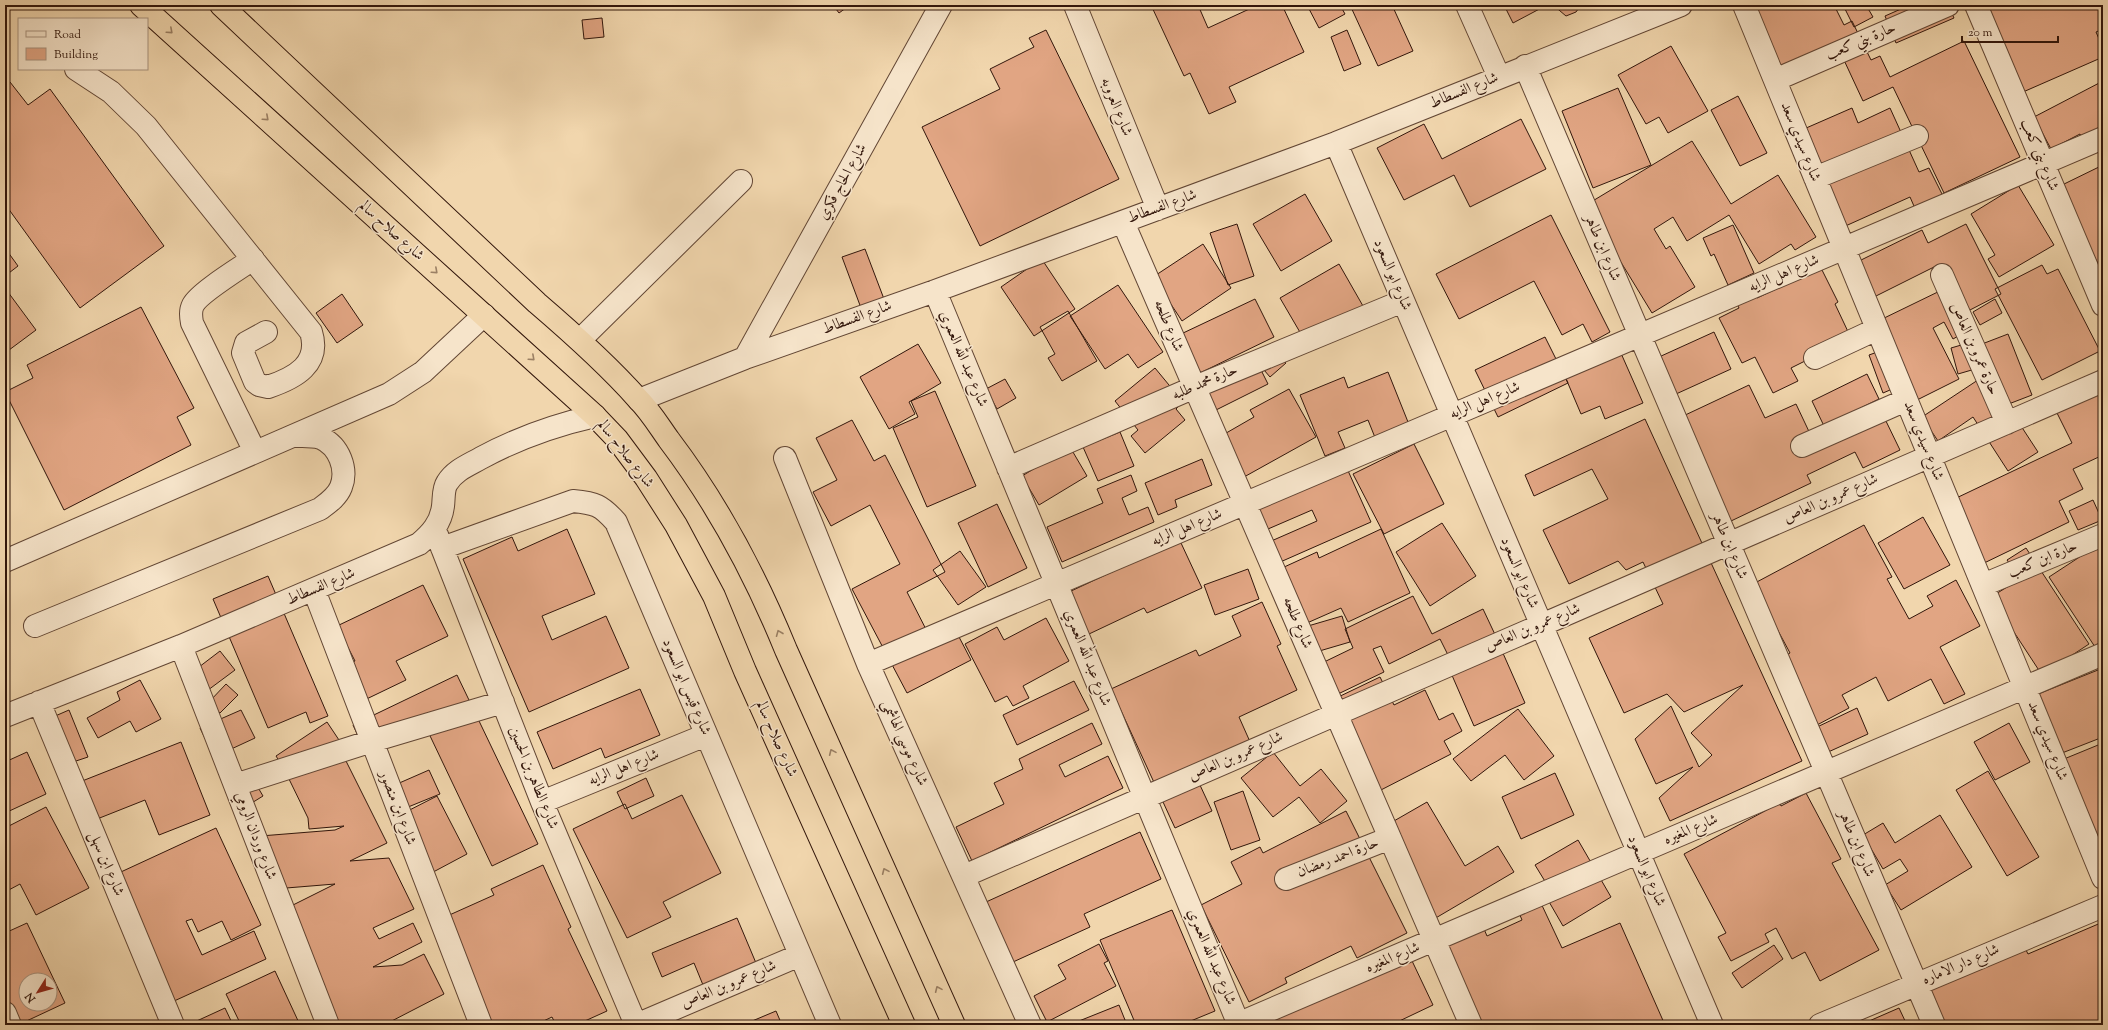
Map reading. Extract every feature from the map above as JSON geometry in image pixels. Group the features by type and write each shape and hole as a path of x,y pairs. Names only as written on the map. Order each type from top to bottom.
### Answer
{"highway":[{"name":"شارع صلاح سالم","path":"141,5 595,416 617,439 646,478 676,525 714,596 745,671 904,1025"},
{"path":"221,5 532,297 580,340 639,400 691,469 745,556 954,1025"}],"street":[{"name":"شارع الحاج فكري","path":"745,358 941,5"},
{"name":"شارع العروبه","path":"1075,5 1158,209"},
{"path":"1467,5 1499,77"},
{"name":"شارع الفسطاط","path":"639,400 745,358 935,291 1336,143 1525,66 1681,5"},
{"name":"شارع سيدي سعد","path":"1744,5 2103,878"},
{"name":"حارة بني كعب","path":"1774,80 1948,5"},
{"name":"شارع بني كعب","path":"1976,5 2103,305"},
{"name":"شارع ابن طاهر","path":"1525,66 1934,1025"},
{"path":"78,70 111,92 130,108 308,328 314,341 311,360 305,368 268,388 259,385 250,371 243,353 244,348 250,339 266,332"},
{"path":"1815,178 1917,136"},
{"name":"شارع اهل الرايه","path":"868,664 2103,138"},
{"name":"شارع ابو السعود","path":"1336,143 1712,1025"},
{"path":"580,340 741,181"},
{"name":"شارع طلحه","path":"1123,222 1471,1025"},
{"path":"253,259 198,299 192,308 192,324 255,452"},
{"name":"حارة عمرو بن العاص","path":"1942,275 2007,423"},
{"name":"شارع عبد الله العمري","path":"935,291 1238,1024"},
{"name":"حارة محمد طلبه","path":"1008,468 1195,387 1403,301"},
{"path":"5,561 389,394 407,384 423,372 484,315"},
{"path":"1815,358 1877,329"},
{"path":"222,384 250,371"},
{"name":"شارع عمرو بن العاص","path":"964,876 2103,381"},
{"path":"1802,446 1906,400"},
{"name":"شارع الفسطاط","path":"5,716 181,646 419,544 434,528 443,509 446,484 455,474 503,446 526,436 566,423 595,416"},
{"path":"35,626 320,508 332,500 341,488 344,473 341,459 333,446 321,438 306,435 292,436"},
{"name":"شارع موسي الهاشمي","path":"785,458 868,664 1030,1025"},
{"name":"شارع قيس ابو السعود","path":"442,548 573,501 590,502 604,508 616,522 830,1025"},
{"name":"شارع الطاهر بن الحسين","path":"434,528 542,802 636,1025"},
{"name":"حارة ابن كعب","path":"1983,585 2103,535"},
{"name":"شارع ابن منصور","path":"314,590 481,1025"},
{"name":"شارع وردان الرومي","path":"181,646 328,1025"},
{"name":"شارع المغيره","path":"1238,1024 2103,654"},
{"name":"شارع ابن سهل","path":"39,702 173,1025"},
{"path":"235,785 372,741 502,702"},
{"name":"شارع اهل الرايه","path":"542,802 706,735"},
{"name":"حارة احمد رمضان","path":"1286,879 1390,838"},
{"name":"شارع دار الاماره","path":"1820,1025 2103,906"},
{"name":"شارع عمرو بن العاص","path":"636,1025 800,955"},
{"path":"5,1013 10,1025"}],"building":[{"path":"833,5 850,5 839,13"},
{"path":"1151,5 1198,5 1208,28 1258,5 1282,5 1304,52 1229,87 1236,102 1209,114 1190,73 1184,76"},
{"path":"1307,5 1340,5 1345,14 1319,28"},
{"path":"1350,5 1392,5 1413,51 1378,66"},
{"path":"1504,5 1547,5 1513,23"},
{"path":"1553,5 1581,5 1576,12 1566,16"},
{"path":"1762,5 1834,5 1844,25 1852,21 1871,60 1880,56 1890,77 1964,41 2020,157 1944,193 1893,87 1863,101 1843,58 1780,88 1744,13"},
{"path":"1843,5 1866,5 1873,17 1854,27"},
{"path":"1910,5 1948,5 1954,18 1896,43 1885,16"},
{"path":"1984,5 2103,5 2103,29 2096,32 2103,48 2103,57 2023,92"},
{"path":"602,18 604,37 584,39 582,20"},
{"path":"1046,30 1119,179 980,246 922,127 1000,89 990,69 1034,47 1029,38"},
{"path":"1347,30 1361,64 1344,71 1331,37"},
{"path":"1671,46 1708,111 1668,133 1659,117 1646,124 1618,75"},
{"path":"2103,81 2103,132 2084,142 2080,134 2051,149 2034,117"},
{"path":"10,82 28,105 50,89 164,246 80,308 5,204 5,85"},
{"path":"1618,88 1651,165 1593,188 1562,111"},
{"path":"1738,96 1767,153 1740,166 1711,110"},
{"path":"1852,108 1858,123 1890,108 1919,172 1929,168 1945,200 1917,213 1910,197 1841,228 1797,132"},
{"path":"1521,119 1546,169 1470,207 1454,175 1404,200 1377,148 1424,124 1442,159"},
{"path":"1692,141 1731,204 1778,175 1816,237 1795,250 1791,244 1759,264 1729,215 1687,241 1673,217 1654,229 1666,249 1670,246 1695,287 1652,313 1586,205"},
{"path":"2103,165 2103,264 2099,266 2060,186"},
{"path":"2018,185 2054,245 1999,277 1988,259 1995,255 1971,214"},
{"path":"1305,194 1332,241 1281,271 1253,224"},
{"path":"1551,215 1610,332 1592,342 1583,324 1562,335 1534,281 1459,319 1436,274"},
{"path":"1237,224 1254,276 1228,285 1210,233"},
{"path":"1966,224 2001,294 1968,311 1949,287 1938,265 1872,298 1855,263 1922,230 1928,243"},
{"path":"1733,225 1754,273 1728,285 1714,254 1711,256 1703,238"},
{"path":"1203,244 1231,288 1182,321 1153,277"},
{"path":"5,248 18,266 5,276"},
{"path":"865,249 884,299 861,308 842,257"},
{"path":"1035,249 1075,309 1034,336 1001,287 1027,269 1020,260"},
{"path":"1339,264 1367,313 1308,346 1280,298"},
{"path":"2042,265 2047,274 2058,269 2100,351 2042,380 1995,289"},
{"path":"1821,268 1838,302 1835,304 1851,338 1791,368 1798,381 1773,393 1755,357 1742,363 1719,318 1739,308 1732,294 1750,284 1757,298"},
{"path":"1118,285 1163,352 1138,368 1128,354 1105,369 1070,316"},
{"path":"5,288 36,330 5,353"},
{"path":"1946,288 1967,331 1953,339 1944,322 1933,328 1959,379 1915,401 1876,322"},
{"path":"342,294 363,325 337,343 316,313"},
{"path":"1255,299 1274,337 1200,373 1181,334"},
{"path":"1995,299 2002,313 1980,325 1973,312"},
{"path":"141,307 194,408 177,417 191,445 64,510 5,392 33,378 27,365"},
{"path":"1068,311 1097,361 1062,381 1048,358 1055,354 1040,327"},
{"path":"1714,332 1731,369 1676,394 1659,357"},
{"path":"2008,334 2032,395 2006,405 1982,344"},
{"path":"1545,337 1568,383 1498,417 1475,370"},
{"path":"1975,341 1982,367 1958,374 1951,348"},
{"path":"918,344 941,383 909,402 915,414 889,429 860,377"},
{"path":"1273,349 1286,363 1270,377 1258,363"},
{"path":"1883,350 1897,387 1883,393 1869,355"},
{"path":"1620,351 1643,403 1605,419 1600,406 1581,414 1564,374"},
{"path":"1255,358 1268,384 1216,410 1203,385"},
{"path":"1155,368 1183,402 1176,409 1185,420 1145,453 1131,436 1138,430 1115,401"},
{"path":"1388,372 1410,427 1376,440 1368,420 1338,432 1345,448 1325,456 1300,395 1344,377 1348,388"},
{"path":"1867,374 1879,399 1824,426 1812,401"},
{"path":"1987,374 2038,452 2008,471 1973,417 1938,441 1922,417"},
{"path":"1005,379 1016,398 997,409 986,389"},
{"path":"1749,385 1765,418 1796,404 1813,440 1884,417 1900,450 1863,468 1855,452 1807,475 1811,483 1731,521 1681,417"},
{"path":"1289,389 1316,437 1244,477 1221,436 1254,417 1250,410"},
{"path":"935,391 976,486 927,507 893,428 918,417 911,401"},
{"path":"2103,391 2103,455 2073,469 2083,489 2059,501 2069,522 1980,565 1950,501 2072,443 2057,413"},
{"path":"1645,419 1802,761 1670,821 1659,798 1693,767 1656,784 1635,739 1671,706 1699,767 1712,755 1691,733 1743,685 1684,712 1667,694 1624,713 1589,638 1663,604 1643,562 1626,570 1618,561 1569,584 1543,530 1608,499 1592,469 1534,496 1525,475"},
{"path":"852,420 874,461 885,455 945,572 907,592 935,647 958,635 971,660 907,693 852,589 900,564 870,505 831,526 813,492 837,480 816,438"},
{"path":"1120,432 1134,466 1098,481 1083,447"},
{"path":"1414,444 1444,504 1384,534 1353,474"},
{"path":"1070,447 1087,476 1039,505 1022,476"},
{"path":"1202,459 1212,485 1175,500 1177,507 1158,515 1145,483"},
{"path":"1345,464 1371,522 1278,563 1269,542 1317,521 1312,510 1268,529 1256,503"},
{"path":"1131,475 1137,491 1122,498 1129,515 1148,507 1154,522 1062,562 1047,527 1103,503 1097,489"},
{"path":"2093,500 2102,520 2078,530 2069,511"},
{"path":"997,504 1027,568 988,587 958,523"},
{"path":"1923,517 1950,565 1904,589 1878,543"},
{"path":"1442,523 1476,576 1430,606 1396,552"},
{"path":"1864,525 1892,577 1887,579 1909,619 1933,606 1927,596 1956,580 1980,626 1940,647 1965,694 1944,704 1931,679 1888,701 1876,677 1842,695 1849,708 1817,725 1781,658 1790,653 1753,584"},
{"path":"1174,528 1202,588 1147,613 1144,608 1089,634 1069,592 1114,571"},
{"path":"567,529 595,594 542,616 552,640 606,616 629,668 529,712 463,559 512,537 518,551"},
{"path":"1381,529 1410,593 1348,622 1341,608 1307,623 1282,568 1317,552 1319,558"},
{"path":"2101,543 2103,545 2103,646 2097,650 2049,577"},
{"path":"2026,548 2089,644 2042,675 1991,597 2020,579 2007,560"},
{"path":"960,551 986,587 958,605 933,570"},
{"path":"1248,569 1259,599 1215,615 1204,585"},
{"path":"268,576 328,716 310,723 306,712 268,728 213,599"},
{"path":"423,585 448,636 396,661 406,680 352,706 335,671 355,661 337,626"},
{"path":"1413,596 1432,634 1483,609 1499,643 1453,665 1440,639 1389,664 1381,646 1373,649 1384,672 1338,694 1322,663 1353,648 1345,629"},
{"path":"1262,602 1281,644 1277,646 1297,690 1239,717 1251,744 1193,770 1212,811 1175,828 1111,689 1196,650 1199,656 1241,636 1232,616"},
{"path":"1342,616 1350,642 1316,652 1308,626"},
{"path":"1046,618 1069,661 1023,686 1029,698 1013,706 1007,696 995,702 965,644 997,627 1004,640"},
{"path":"220,651 235,670 196,699 182,680"},
{"path":"1502,651 1525,703 1474,726 1451,673"},
{"path":"2103,668 2103,737 2062,753 2038,694"},
{"path":"457,675 538,844 492,866 422,719 363,747 353,725"},
{"path":"1380,677 1394,705 1425,690 1439,720 1453,713 1462,731 1444,741 1451,754 1377,792 1332,700"},
{"path":"140,680 161,719 136,732 130,721 98,738 87,718 120,700 117,692"},
{"path":"1074,681 1089,710 1017,745 1003,715"},
{"path":"226,684 238,695 220,713 209,702"},
{"path":"640,689 660,735 605,758 601,748 553,769 537,732"},
{"path":"1857,708 1868,734 1826,753 1815,728"},
{"path":"1518,709 1554,756 1524,780 1505,755 1471,781 1453,759"},
{"path":"69,710 88,757 64,765 46,720"},
{"path":"241,710 255,738 214,757 200,728"},
{"path":"327,722 341,743 290,778 276,756"},
{"path":"1092,723 1102,744 1059,765 1065,777 1108,756 1123,788 972,861 956,827 1004,804 994,783 1023,769 1019,759"},
{"path":"2009,723 2030,762 1995,780 1974,742"},
{"path":"181,742 210,815 159,835 145,800 87,823 72,785"},
{"path":"2103,743 2103,850 2064,759"},
{"path":"341,751 387,843 350,861 389,858 414,909 373,928 379,939 413,923 422,942 373,967 402,965 424,954 444,994 384,1025 326,1025 279,912 335,884 274,889 248,837 335,830 344,826 309,829 308,818 288,777"},
{"path":"27,752 46,794 5,813 5,762"},
{"path":"1273,752 1300,786 1321,769 1347,801 1320,823 1299,797 1273,817 1241,778"},
{"path":"429,770 440,794 391,814 381,791"},
{"path":"1988,771 2039,857 2007,876 1956,790"},
{"path":"1555,773 1574,815 1521,839 1502,797"},
{"path":"250,774 263,796 242,809"},
{"path":"646,778 654,796 625,809 617,792"},
{"path":"1243,791 1260,840 1231,850 1214,802"},
{"path":"1806,793 1841,859 1832,863 1879,950 1820,981 1805,952 1792,959 1776,928 1765,934 1769,942 1731,961 1718,937 1726,933 1684,854 1780,803 1781,806"},
{"path":"682,795 721,873 663,902 671,917 627,938 573,829 625,804 632,819"},
{"path":"437,796 467,854 422,878 392,819"},
{"path":"1427,802 1465,866 1498,846 1514,872 1434,919 1380,829"},
{"path":"46,807 89,888 36,915 20,884 5,892 5,828"},
{"path":"1346,811 1407,933 1357,958 1351,946 1285,978 1287,983 1249,1002 1201,905 1242,884 1231,862 1260,847 1263,853"},
{"path":"1940,815 1972,867 1901,910 1885,885 1908,871 1900,859 1883,869 1863,835 1883,823 1895,843"},
{"path":"216,828 261,925 231,940 222,921 198,932 192,919 186,921 202,955 254,931 266,959 161,1007 110,877"},
{"path":"1140,832 1161,879 1084,914 1090,927 1013,962 986,902"},
{"path":"1578,840 1611,897 1563,926 1548,900 1554,896 1535,865"},
{"path":"543,865 571,927 568,929 607,1011 576,1025 556,1025 552,1017 535,1025 484,1025 436,921 494,895 491,889"},
{"path":"1539,899 1562,948 1620,923 1665,1025 1473,1025 1439,949 1484,929 1487,936 1522,920 1517,908"},
{"path":"1172,910 1215,1011 1181,1025 1136,1025 1100,940"},
{"path":"737,918 756,963 703,985 694,963 662,977 652,953"},
{"path":"2103,922 2103,1025 1945,1025 1927,985 2023,944 2028,954"},
{"path":"27,923 50,972 18,972 18,1012 46,1012 18,1025 5,998 5,933"},
{"path":"1099,944 1108,961 1104,963 1116,986 1047,1022 1034,996 1066,979 1058,965"},
{"path":"1404,944 1433,1005 1391,1025 1259,1025"},
{"path":"1774,945 1783,959 1742,988 1732,973"},
{"path":"275,971 300,1025 241,1025 226,994"},
{"path":"58,988 65,1003 58,1006"},
{"path":"1119,1005 1127,1025 1069,1025"},
{"path":"225,1008 233,1025 188,1025"},
{"path":"1899,1008 1907,1025 1860,1025"},
{"path":"776,1011 782,1025 745,1025 745,1024"}]}
